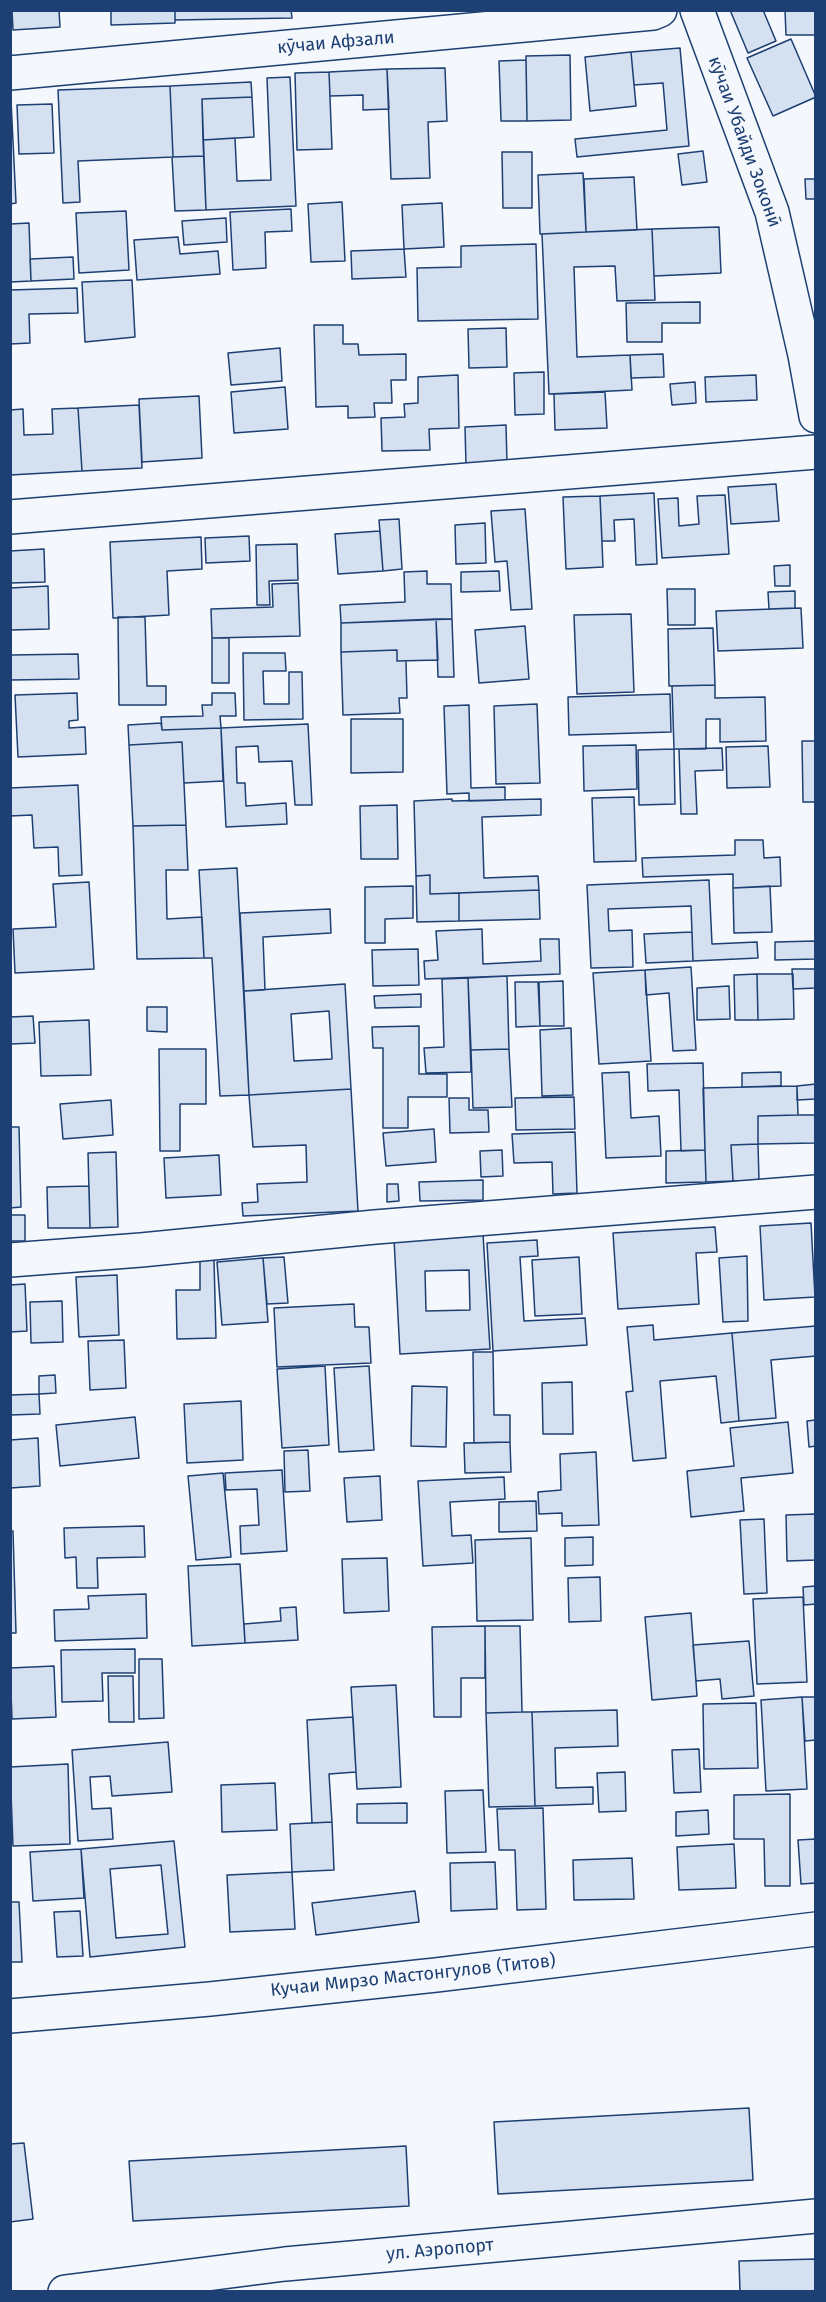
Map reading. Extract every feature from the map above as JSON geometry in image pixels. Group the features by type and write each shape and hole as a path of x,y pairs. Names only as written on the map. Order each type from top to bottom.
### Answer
{"street":[{"name":"кӯчаи Афзали","path":"10,73 641,14 660,10"},
{"name":"кӯчаи Убайди Зоконӣ","path":"697,10 772,212 816,416"},
{"path":"10,517 816,452"},
{"path":"10,1260 141,1250 375,1227 816,1192"},
{"name":"Кучаи Мирзо Мастонгулов (Титов)","path":"10,2016 210,1999 436,1975 816,1929"},
{"name":"ул. Аэропорт","path":"65,2292 285,2264 816,2216"}],"building":[{"path":"12,10 59,10 60,27 13,30"},
{"path":"111,10 175,10 175,23 111,25"},
{"path":"175,10 291,10 292,18 175,20"},
{"path":"730,10 763,10 776,41 748,53"},
{"path":"785,10 816,10 816,35 786,35"},
{"path":"791,39 816,97 773,116 747,58"},
{"path":"680,48 689,146 577,157 575,139 667,130 663,83 634,85 631,52"},
{"path":"631,52 636,106 590,111 585,57"},
{"path":"570,55 571,120 527,121 526,56"},
{"path":"526,60 527,121 501,121 499,61"},
{"path":"445,68 447,121 428,122 430,178 391,179 387,69"},
{"path":"387,69 389,109 363,110 363,95 330,96 329,72"},
{"path":"329,72 332,149 297,150 295,73"},
{"path":"290,77 296,206 206,210 203,140 235,138 237,181 271,180 267,78"},
{"path":"251,82 252,97 202,99 204,156 173,157 170,86"},
{"path":"170,86 173,157 78,161 80,202 63,203 58,90"},
{"path":"252,97 254,137 203,140 202,99"},
{"path":"10,100 16,203 10,204"},
{"path":"52,104 54,153 19,154 17,105"},
{"path":"703,151 707,182 682,185 678,154"},
{"path":"502,152 532,152 532,208 503,208"},
{"path":"204,156 206,210 175,211 172,157"},
{"path":"583,173 586,232 540,234 538,175"},
{"path":"634,177 637,230 586,232 584,179"},
{"path":"805,179 816,179 816,199 806,199"},
{"path":"342,202 345,261 311,262 308,204"},
{"path":"442,203 444,247 404,249 402,205"},
{"path":"291,209 292,231 265,232 266,268 233,270 230,212"},
{"path":"126,211 129,270 79,273 76,213"},
{"path":"226,218 227,242 184,245 182,221"},
{"path":"29,223 31,281 10,282 10,224"},
{"path":"719,227 721,273 654,276 652,229"},
{"path":"652,229 655,300 617,301 615,266 574,267 577,357 630,355 632,390 549,394 542,234"},
{"path":"178,237 180,254 218,251 220,274 137,280 134,240"},
{"path":"536,244 538,319 418,321 417,268 461,267 461,246"},
{"path":"404,249 406,277 352,279 351,251"},
{"path":"73,257 74,279 31,281 30,259"},
{"path":"132,280 135,337 85,342 82,282"},
{"path":"77,288 78,313 29,314 30,343 10,344 10,290"},
{"path":"700,302 700,323 662,323 662,342 627,342 626,303"},
{"path":"314,325 343,325 343,344 358,344 359,355 406,354 406,380 391,380 392,403 374,403 375,417 348,418 348,406 316,407"},
{"path":"506,328 507,367 469,368 468,329"},
{"path":"280,348 282,381 231,385 228,353"},
{"path":"663,354 664,377 631,378 630,355"},
{"path":"544,372 544,414 515,415 514,373"},
{"path":"458,375 459,428 429,429 430,450 382,451 381,418 405,417 404,404 418,403 418,377"},
{"path":"756,375 757,400 706,402 705,377"},
{"path":"695,382 696,403 672,405 670,384"},
{"path":"285,387 288,429 234,433 231,392"},
{"path":"605,392 607,428 555,430 554,394"},
{"path":"199,396 202,458 142,462 139,399"},
{"path":"139,405 142,468 82,471 78,408"},
{"path":"78,408 82,471 10,475 10,410 23,409 24,435 53,434 52,409"},
{"path":"506,425 507,463 466,465 465,427"},
{"path":"776,484 779,521 731,524 728,487"},
{"path":"654,493 657,564 636,565 634,519 614,520 615,541 602,541 600,496"},
{"path":"725,495 729,554 662,558 658,499 678,498 679,526 699,524 697,496"},
{"path":"600,496 603,567 566,569 563,497"},
{"path":"525,509 532,609 511,610 507,561 495,562 491,511"},
{"path":"399,519 402,569 383,571 379,520"},
{"path":"485,523 486,563 456,564 455,525"},
{"path":"380,531 383,571 338,574 335,534"},
{"path":"249,536 250,561 206,563 205,538"},
{"path":"201,537 202,569 167,571 169,615 113,618 110,542"},
{"path":"297,544 298,580 269,581 270,605 257,605 256,545"},
{"path":"44,549 45,582 10,583 10,551"},
{"path":"790,565 790,586 775,586 774,566"},
{"path":"427,571 427,584 451,584 452,619 341,623 340,605 405,602 404,572"},
{"path":"499,571 500,591 461,592 461,572"},
{"path":"298,583 300,636 212,638 211,609 273,607 272,584"},
{"path":"48,586 49,629 10,630 10,588"},
{"path":"667,589 695,589 695,625 668,625"},
{"path":"795,591 795,608 769,609 768,592"},
{"path":"801,608 803,648 718,651 716,611"},
{"path":"631,614 634,692 577,694 574,615"},
{"path":"118,617 145,617 147,686 166,686 166,705 119,705"},
{"path":"436,619 452,619 454,677 438,677"},
{"path":"436,619 438,660 397,661 397,650 341,652 341,623"},
{"path":"525,626 529,679 479,683 475,630"},
{"path":"713,628 715,685 669,686 668,629"},
{"path":"212,638 229,638 229,683 212,683"},
{"path":"397,650 397,661 406,661 407,698 399,698 400,713 343,715 341,652"},
{"path":"243,653 285,653 286,671 263,671 264,704 289,704 289,672 302,672 303,719 244,720"},
{"path":"78,654 79,679 10,680 10,655"},
{"path":"715,685 715,698 765,697 766,741 720,742 720,719 706,719 706,749 674,749 672,686"},
{"path":"77,693 78,720 69,721 69,728 85,727 86,754 18,757 15,695"},
{"path":"212,693 235,693 236,716 220,716 221,728 162,730 161,717 203,716 202,705 212,705"},
{"path":"670,694 671,732 569,735 568,697"},
{"path":"537,704 540,783 496,784 494,706"},
{"path":"469,705 471,788 505,787 505,800 469,801 469,793 447,794 444,706"},
{"path":"351,719 403,719 403,772 351,773"},
{"path":"161,723 162,730 221,728 223,781 184,783 182,742 129,745 128,725"},
{"path":"308,724 312,805 295,805 292,761 259,762 258,746 236,747 237,783 245,783 246,806 286,803 287,824 226,827 221,728"},
{"path":"802,741 816,741 816,802 803,802"},
{"path":"182,742 186,825 133,826 129,745"},
{"path":"636,745 637,789 584,791 583,746"},
{"path":"768,746 770,787 727,788 726,747"},
{"path":"722,748 723,770 695,771 697,814 681,814 679,749"},
{"path":"674,749 675,804 639,805 638,750"},
{"path":"78,785 82,875 59,876 58,847 34,848 32,815 10,816 10,788"},
{"path":"634,797 636,861 594,862 592,798"},
{"path":"452,799 452,801 541,799 541,815 482,817 484,878 538,876 539,890 430,894 430,875 416,876 414,801"},
{"path":"397,805 398,859 361,859 360,806"},
{"path":"186,825 188,870 166,870 167,919 202,917 204,958 137,959 133,826"},
{"path":"735,840 763,840 764,858 780,857 781,886 733,888 733,874 643,877 642,858 735,855"},
{"path":"237,868 249,1095 220,1096 212,958 204,958 199,870"},
{"path":"430,875 430,894 459,893 459,921 417,922 416,876"},
{"path":"709,880 712,944 757,942 758,958 693,961 691,906 608,909 609,931 632,930 633,967 591,968 587,885"},
{"path":"89,882 94,969 15,973 13,929 56,927 53,884"},
{"path":"413,886 413,918 385,919 385,943 365,943 365,887"},
{"path":"770,886 772,932 734,933 733,888"},
{"path":"539,890 540,919 459,921 459,893"},
{"path":"330,909 331,933 263,937 265,990 244,991 240,913"},
{"path":"482,929 483,964 541,961 540,939 559,939 560,974 425,979 424,961 438,960 436,931"},
{"path":"692,932 693,961 646,963 644,934"},
{"path":"816,941 816,959 775,960 775,942"},
{"path":"418,949 419,985 373,986 372,950"},
{"path":"691,967 696,1050 673,1051 669,993 646,995 645,970"},
{"path":"792,969 816,969 816,988 793,989"},
{"path":"645,970 651,1061 599,1064 593,973"},
{"path":"757,974 793,974 794,1019 758,1020"},
{"path":"757,974 758,1020 735,1020 734,975"},
{"path":"507,976 509,1049 471,1050 468,978"},
{"path":"468,978 471,1072 426,1073 424,1048 444,1047 442,979"},
{"path":"563,981 564,1026 540,1026 539,982"},
{"path":"515,982 538,982 540,1026 516,1027"},
{"path":"345,984 351,1089 249,1095 244,991","holes":["329,1011 332,1059 294,1061 291,1014"]},
{"path":"729,986 730,1019 697,1020 697,988"},
{"path":"421,994 421,1007 375,1008 374,996"},
{"path":"147,1007 167,1007 167,1032 147,1031"},
{"path":"33,1016 35,1043 10,1044 10,1017"},
{"path":"89,1020 91,1075 41,1076 39,1022"},
{"path":"419,1026 419,1074 447,1074 447,1097 408,1097 408,1128 383,1128 383,1048 373,1048 372,1027"},
{"path":"571,1028 573,1095 542,1096 540,1030"},
{"path":"159,1049 206,1049 206,1104 180,1104 180,1151 160,1151"},
{"path":"509,1049 512,1107 473,1108 471,1050"},
{"path":"703,1063 705,1150 681,1151 679,1090 648,1091 647,1064"},
{"path":"629,1072 631,1118 659,1116 661,1156 606,1158 602,1073"},
{"path":"781,1072 781,1086 742,1087 742,1073"},
{"path":"816,1084 816,1099 797,1100 797,1086"},
{"path":"797,1086 798,1115 758,1116 758,1144 731,1145 733,1181 706,1182 703,1088"},
{"path":"351,1089 358,1211 243,1216 242,1203 258,1202 257,1184 307,1182 306,1145 253,1147 249,1095"},
{"path":"574,1097 575,1129 516,1130 515,1098"},
{"path":"449,1098 469,1098 469,1110 488,1110 489,1132 450,1133"},
{"path":"111,1100 113,1135 63,1139 60,1104"},
{"path":"816,1115 816,1143 758,1144 758,1116"},
{"path":"10,1127 19,1127 21,1207 10,1208"},
{"path":"434,1129 436,1162 386,1166 383,1133"},
{"path":"575,1132 577,1193 553,1194 552,1162 514,1163 512,1134"},
{"path":"758,1144 759,1181 733,1181 731,1145"},
{"path":"502,1150 503,1176 481,1177 480,1151"},
{"path":"705,1150 706,1182 666,1183 666,1151"},
{"path":"116,1152 118,1227 90,1228 88,1153"},
{"path":"219,1155 221,1195 166,1198 164,1158"},
{"path":"483,1180 483,1200 420,1201 419,1182"},
{"path":"387,1184 398,1184 399,1201 387,1202"},
{"path":"89,1186 90,1228 48,1228 47,1187"},
{"path":"10,1215 25,1215 25,1241 10,1241"},
{"path":"811,1223 815,1297 764,1300 760,1226"},
{"path":"715,1227 717,1252 696,1253 699,1304 618,1309 613,1233"},
{"path":"483,1234 490,1349 400,1354 394,1239","holes":["469,1270 470,1310 426,1311 425,1271"]},
{"path":"537,1240 538,1256 520,1257 524,1321 585,1318 587,1345 493,1351 487,1243"},
{"path":"747,1256 748,1321 723,1322 719,1258"},
{"path":"284,1257 288,1303 267,1304 263,1258"},
{"path":"579,1257 582,1314 535,1316 532,1260"},
{"path":"263,1258 268,1322 222,1325 217,1262"},
{"path":"200,1260 214,1260 216,1338 177,1339 176,1290 200,1290"},
{"path":"117,1275 119,1335 79,1337 76,1277"},
{"path":"25,1284 27,1331 10,1332 10,1285"},
{"path":"62,1301 63,1342 31,1343 30,1302"},
{"path":"354,1304 355,1327 369,1327 371,1363 277,1367 274,1308"},
{"path":"653,1325 654,1340 732,1333 739,1421 721,1423 716,1376 660,1381 666,1458 633,1461 626,1392 633,1391 627,1327"},
{"path":"816,1326 816,1356 771,1360 776,1418 739,1421 732,1333"},
{"path":"124,1340 126,1388 90,1390 88,1341"},
{"path":"473,1352 493,1352 494,1415 510,1415 510,1442 474,1443"},
{"path":"325,1366 329,1445 282,1448 277,1369"},
{"path":"369,1366 374,1450 339,1452 334,1368"},
{"path":"55,1375 56,1393 39,1394 39,1376"},
{"path":"572,1382 573,1434 543,1434 542,1383"},
{"path":"412,1386 447,1387 446,1447 411,1446"},
{"path":"39,1394 40,1414 10,1415 10,1395"},
{"path":"241,1401 243,1460 187,1463 184,1404"},
{"path":"135,1417 139,1458 60,1466 56,1425"},
{"path":"816,1420 816,1446 809,1447 807,1421"},
{"path":"788,1422 793,1473 741,1478 744,1511 691,1517 687,1471 734,1466 730,1428"},
{"path":"38,1438 40,1486 10,1488 10,1440"},
{"path":"510,1442 511,1472 465,1473 464,1443"},
{"path":"308,1450 310,1491 285,1492 284,1451"},
{"path":"596,1452 599,1525 562,1526 562,1513 539,1514 538,1492 561,1490 560,1454"},
{"path":"282,1470 287,1551 241,1554 240,1526 259,1525 257,1489 226,1490 225,1473"},
{"path":"223,1473 231,1557 196,1560 188,1476"},
{"path":"380,1476 382,1520 347,1522 344,1478"},
{"path":"504,1477 505,1499 450,1502 452,1536 471,1535 473,1563 423,1566 418,1481"},
{"path":"536,1501 537,1531 499,1532 499,1502"},
{"path":"816,1514 816,1560 787,1561 786,1515"},
{"path":"764,1519 767,1593 744,1594 740,1520"},
{"path":"144,1526 145,1557 97,1558 98,1588 77,1588 76,1557 65,1558 64,1528"},
{"path":"10,1531 13,1531 16,1633 10,1633"},
{"path":"593,1537 593,1565 565,1566 565,1538"},
{"path":"531,1538 533,1620 477,1621 475,1540"},
{"path":"387,1558 389,1611 344,1613 342,1559"},
{"path":"240,1564 245,1643 192,1646 188,1566"},
{"path":"600,1577 601,1621 569,1622 568,1578"},
{"path":"816,1586 816,1604 804,1605 803,1587"},
{"path":"146,1594 147,1638 55,1641 54,1610 89,1609 88,1596"},
{"path":"803,1597 807,1682 757,1684 753,1599"},
{"path":"296,1607 298,1640 245,1643 244,1624 281,1621 280,1608"},
{"path":"691,1613 697,1696 652,1700 645,1617"},
{"path":"485,1626 485,1678 461,1678 461,1717 434,1717 432,1627"},
{"path":"485,1626 520,1626 522,1712 486,1713"},
{"path":"749,1641 754,1696 722,1699 720,1679 696,1681 693,1645"},
{"path":"135,1649 135,1673 102,1673 103,1701 62,1702 61,1650"},
{"path":"139,1659 162,1659 164,1718 139,1719"},
{"path":"54,1666 56,1717 12,1719 10,1668"},
{"path":"108,1676 133,1676 134,1722 109,1722"},
{"path":"396,1685 401,1787 357,1789 351,1687"},
{"path":"802,1697 816,1697 816,1740 805,1741"},
{"path":"802,1697 807,1789 766,1791 761,1700"},
{"path":"756,1703 758,1768 704,1769 703,1704"},
{"path":"617,1710 618,1746 555,1748 556,1788 593,1787 593,1804 535,1806 532,1712"},
{"path":"532,1712 535,1806 489,1807 486,1713"},
{"path":"353,1717 356,1772 329,1774 332,1822 312,1823 307,1720"},
{"path":"168,1742 172,1792 112,1796 110,1776 90,1777 92,1809 111,1808 113,1839 78,1841 72,1750"},
{"path":"699,1749 701,1792 674,1793 672,1750"},
{"path":"68,1764 70,1844 13,1846 10,1767"},
{"path":"625,1772 626,1811 599,1812 597,1773"},
{"path":"275,1783 277,1830 222,1832 221,1785"},
{"path":"483,1790 486,1852 447,1853 445,1791"},
{"path":"790,1794 790,1886 765,1886 764,1839 734,1839 734,1795"},
{"path":"407,1803 407,1823 357,1823 357,1804"},
{"path":"543,1808 546,1909 517,1910 515,1850 499,1850 497,1809"},
{"path":"708,1810 709,1834 676,1836 676,1812"},
{"path":"332,1822 334,1870 292,1872 290,1824"},
{"path":"816,1839 816,1883 801,1884 798,1840"},
{"path":"174,1841 185,1947 90,1957 81,1849"},
{"path":"734,1844 736,1888 679,1890 677,1847"},
{"path":"81,1849 84,1898 33,1901 30,1852"},
{"path":"632,1858 634,1899 574,1900 573,1860"},
{"path":"495,1862 497,1909 451,1911 450,1863"},
{"path":"161,1865 168,1934 116,1938 110,1869"},
{"path":"292,1872 295,1929 230,1932 227,1875"},
{"path":"415,1891 419,1922 316,1935 312,1903"},
{"path":"10,1902 19,1902 22,1962 10,1962"},
{"path":"80,1911 83,1956 57,1957 54,1912"},
{"path":"749,2108 753,2180 498,2194 494,2122"},
{"path":"24,2143 33,2219 10,2222 10,2144"},
{"path":"406,2146 409,2206 133,2221 129,2161"},
{"path":"816,2259 816,2292 740,2292 739,2261"}]}
